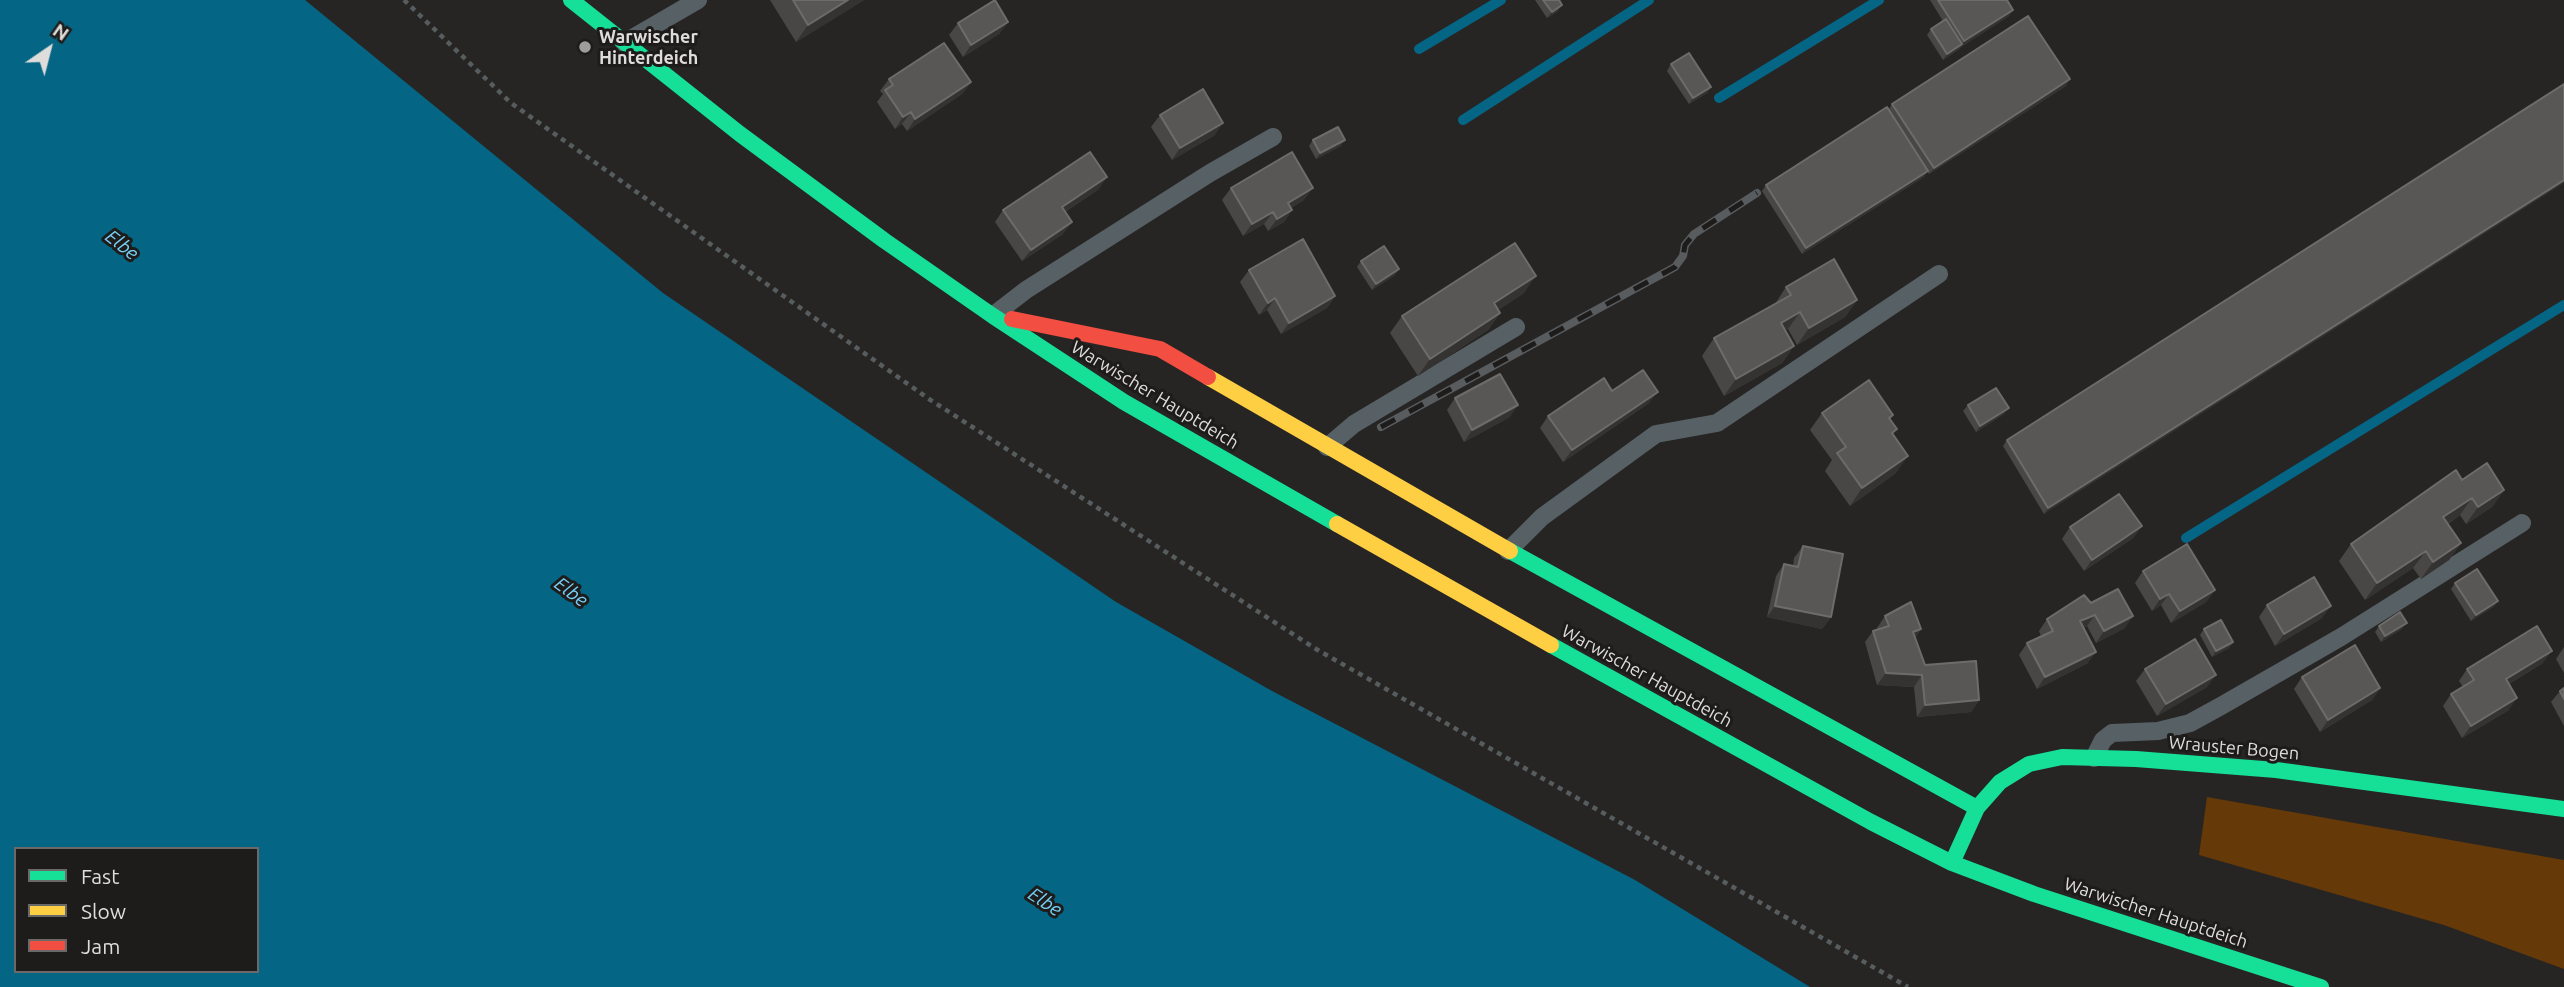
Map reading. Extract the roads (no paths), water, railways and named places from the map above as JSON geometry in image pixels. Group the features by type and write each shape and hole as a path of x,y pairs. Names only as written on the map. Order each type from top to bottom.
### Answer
{"street":[{"name":"Warwischer Hauptdeich","path":"571,0 740,135 993,316 1124,401 1414,569 1871,822 1952,863 2034,894 2321,987"},
{"name":"Warwischer Hauptdeich","path":"993,316 1160,349 1508,551 1977,808"},
{"name":"Wrauster Bogen","path":"1952,863 1977,808 2000,782 2029,765 2062,757 2276,770 2564,809"}],"lane":[{"path":"624,43 698,0"},
{"path":"993,316 1026,290 1210,173 1273,137"},
{"path":"1508,551 1542,517 1656,434 1717,423 1939,274"},
{"path":"1327,447 1354,424 1516,327"},
{"path":"2094,758 2103,740 2112,733 2158,731 2190,723 2221,706 2341,637 2522,523"}],"water":[{"name":"Elbe","path":"0,0 305,0 663,293 1116,602 1272,691 1635,880 1810,987 0,987"}],"waterway":[{"path":"1419,49 1501,0"},
{"path":"1463,120 1649,0"},
{"path":"1719,98 1879,0"},
{"path":"2186,538 2564,305"}],"railway":[{"path":"1381,427 1675,267 1683,256 1685,245 1694,234 1757,193"}],"place":[{"name":"Warwischer Hinterdeich","path":"585,47"}]}
